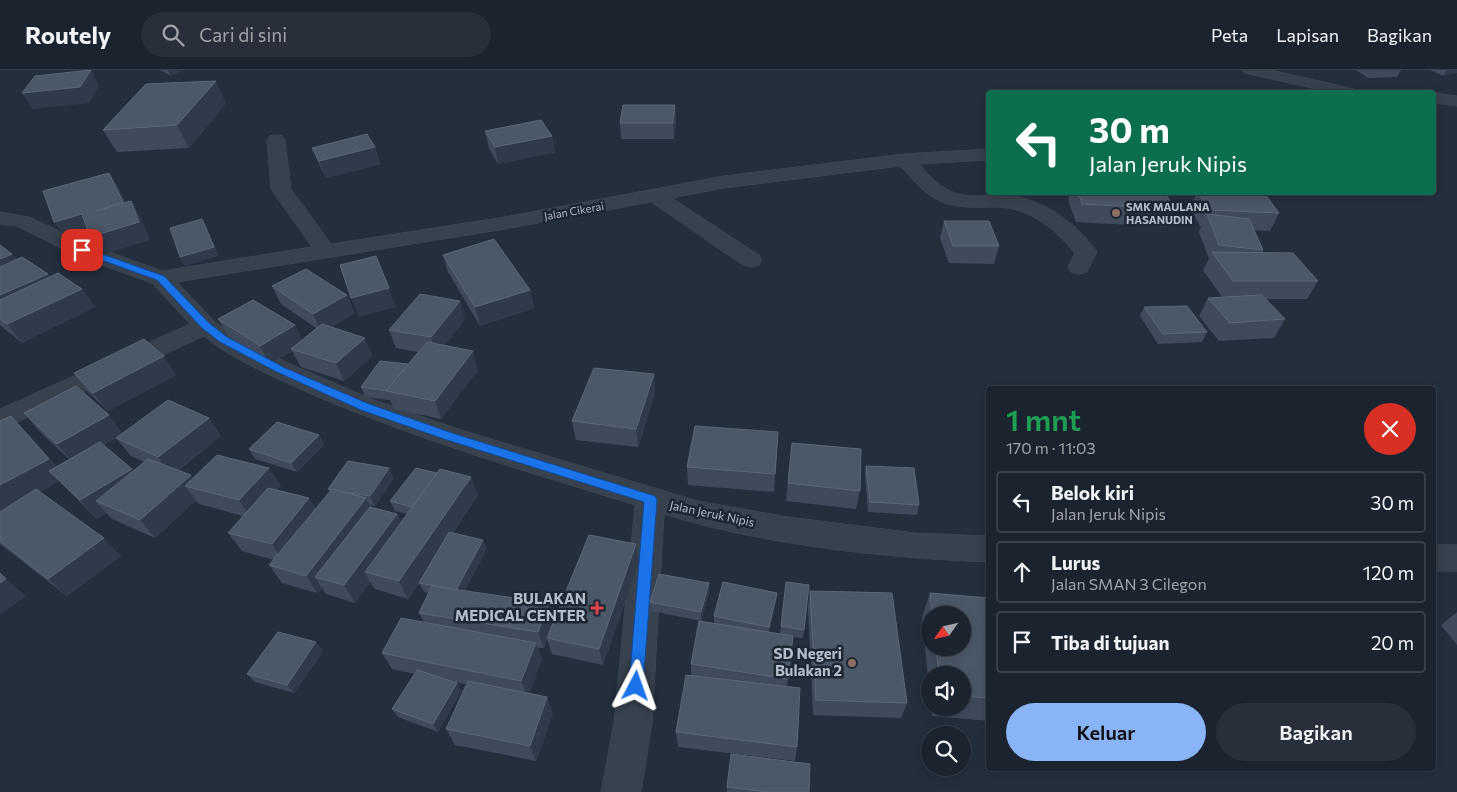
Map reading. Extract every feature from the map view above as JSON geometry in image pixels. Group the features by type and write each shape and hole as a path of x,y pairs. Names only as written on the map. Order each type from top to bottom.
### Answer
{"street":[{"path":"1250,70 1339,90"},
{"path":"1436,98 1457,101"},
{"path":"276,140 281,189 326,252"},
{"name":"Jalan Cikerai","path":"160,278 656,196 724,182 904,160 986,154"},
{"path":"904,160 935,190 948,197 973,202 1012,202 1030,207 1051,218 1072,235 1086,252 1080,267"},
{"path":"656,196 751,260"},
{"path":"0,218 22,221 82,250 160,278"},
{"name":"Jalan Jeruk Nipis","path":"160,278 206,326 223,340 281,370 365,407 451,437 650,500 698,513 788,530 915,546 986,549"},
{"path":"0,420 206,326"},
{"path":"621,792 633,723 650,500"},
{"path":"1436,558 1457,558"}],"building":[{"path":"91,70 80,87 22,93 35,76"},
{"path":"216,81 177,125 103,130 146,84"},
{"path":"623,105 675,105 673,123 620,123"},
{"path":"541,120 552,136 495,147 485,131"},
{"path":"367,134 375,147 319,161 312,148"},
{"path":"109,173 123,202 96,211 131,201 139,222 90,237 82,214 54,222 43,191"},
{"path":"1079,195 1167,195 1174,209 1082,204"},
{"path":"1200,195 1266,195 1279,213 1210,210"},
{"path":"1207,214 1249,219 1263,250 1219,245"},
{"path":"202,219 214,247 180,257 170,228"},
{"path":"944,221 989,221 999,246 953,246"},
{"path":"494,239 530,290 475,307 443,255"},
{"path":"0,245 12,254 0,259"},
{"path":"1212,252 1293,253 1318,281 1233,281"},
{"path":"376,256 389,288 351,298 340,265"},
{"path":"22,257 48,274 0,295 0,267"},
{"path":"306,269 347,295 313,314 272,286"},
{"path":"58,273 82,289 7,324 0,319 0,300"},
{"path":"420,294 460,301 431,337 389,330"},
{"path":"1262,295 1285,319 1230,323 1208,298"},
{"path":"253,300 295,325 260,346 218,319"},
{"path":"1187,306 1207,332 1163,334 1144,307"},
{"path":"322,324 365,338 336,363 291,349"},
{"path":"144,339 164,356 93,393 74,373"},
{"path":"427,342 473,351 435,401 386,391"},
{"path":"380,361 408,364 386,391 361,387"},
{"path":"594,368 654,374 636,429 572,421"},
{"path":"76,386 109,415 57,444 24,413"},
{"path":"168,400 209,418 158,457 116,438"},
{"path":"11,416 49,459 0,485 0,421"},
{"path":"277,422 319,435 291,463 249,449"},
{"path":"695,426 778,432 775,474 687,467"},
{"path":"100,442 132,469 80,500 49,471"},
{"path":"792,443 861,449 860,491 788,483"},
{"path":"217,455 269,468 239,500 185,486"},
{"path":"148,459 191,475 140,520 96,501"},
{"path":"348,461 389,468 370,496 328,489"},
{"path":"866,466 914,468 919,505 870,502"},
{"path":"416,468 437,473 412,507 390,501"},
{"path":"440,469 471,477 399,581 365,572"},
{"path":"268,488 309,498 272,544 228,533"},
{"path":"36,489 104,538 48,579 0,541 0,512"},
{"path":"332,489 366,498 306,576 269,565"},
{"path":"370,507 397,514 344,585 315,577"},
{"path":"449,532 483,540 456,590 419,583"},
{"name":"BULAKAN MEDICAL CENTER","path":"589,535 636,544 599,649 547,638"},
{"path":"0,573 6,579 0,583"},
{"path":"659,574 709,583 701,612 650,602"},
{"path":"723,582 777,593 769,627 714,616"},
{"path":"786,582 809,585 804,630 781,626"},
{"path":"432,586 549,603 538,632 419,613"},
{"name":"SD Negeri Bulakan 2","path":"810,591 892,593 907,703 816,700"},
{"path":"930,593 986,598 986,698 971,697 971,666 938,666 937,656 971,656 971,606 931,606"},
{"path":"401,618 536,643 521,681 382,653"},
{"path":"699,621 793,636 788,679 691,664"},
{"path":"278,632 316,642 287,685 247,674"},
{"path":"417,670 457,683 433,724 392,709"},
{"path":"686,675 800,688 797,747 676,732"},
{"path":"468,681 547,697 530,746 446,729"},
{"path":"731,754 810,764 809,792 769,792 727,787"}],"place":[{"name":"SMK MAULANA HASANUDIN","path":"1116,213"},
{"name":"BULAKAN MEDICAL CENTER","path":"597,608"},
{"name":"SD Negeri Bulakan 2","path":"852,663"}],"route":[{"path":"82,250 160,278 206,326 223,340 281,370 365,407 451,437 650,500 636,686"}]}
